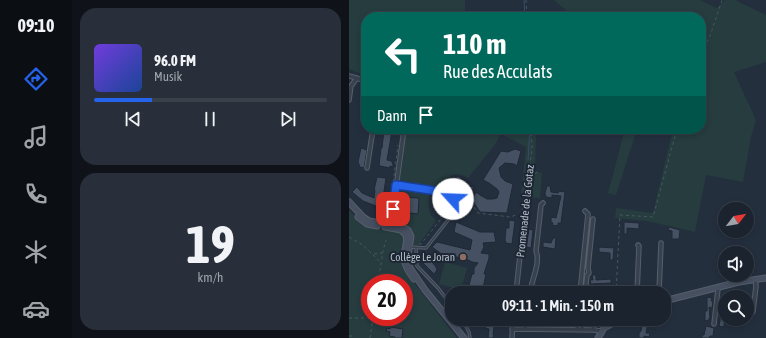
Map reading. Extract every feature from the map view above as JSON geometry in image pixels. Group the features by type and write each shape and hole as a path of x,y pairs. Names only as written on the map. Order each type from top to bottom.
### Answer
{"main road":[{"path":"349,202 367,220 391,226"},
{"path":"349,207 367,224 401,226 408,230 411,236 411,247 408,259 411,268 425,290 461,336"},
{"path":"671,299 717,287 766,278"},
{"path":"598,338 601,331 607,326"}],"street":[{"path":"349,76 361,79"},
{"path":"349,100 351,86 357,78"},
{"path":"367,168 372,134"},
{"path":"391,226 403,134"},
{"name":"Promenade de la Gotaz","path":"517,286 526,200"},
{"path":"532,286 535,274 541,205 543,203"},
{"path":"581,286 588,214 585,211"},
{"path":"586,286 587,275 589,273 588,268 593,218"},
{"path":"659,286 661,243"},
{"path":"637,244 639,246 637,286"},
{"path":"754,303 756,286 755,279"},
{"path":"714,324 717,287"},
{"path":"512,326 512,338"},
{"path":"577,326 577,330"},
{"path":"593,330 594,326"},
{"path":"512,329 601,331"}],"lane":[{"path":"396,185 453,195 457,193 465,183 458,178 449,185 445,193"},
{"path":"438,192 437,208 440,210 446,208 455,198 453,195"},
{"path":"445,297 417,266 411,247 426,248 449,219 453,218"},
{"path":"466,326 470,338"},
{"path":"461,336 466,334 468,330"}],"path":[{"path":"526,0 527,12"},
{"path":"706,44 722,0"},
{"name":"Promenade de la Gotaz","path":"526,200 532,147 531,134"},
{"path":"616,286 620,215 653,217 676,134"},
{"path":"391,202 390,196 398,144"},
{"path":"529,176 538,172"},
{"path":"456,200 467,186 473,188"},
{"path":"459,196 471,204 478,213 510,218 516,215"},
{"path":"419,244 421,244 452,205"},
{"path":"387,220 390,208"},
{"path":"349,237 363,245 381,263"},
{"path":"379,274 386,240"},
{"path":"373,255 383,252"},
{"path":"349,318 361,318"},
{"path":"370,338 372,326"},
{"path":"349,336 352,336 352,338"}],"green space":[{"path":"349,0 465,0 465,12 361,12 361,74 349,69"},
{"path":"554,0 700,0 717,8 725,0 735,0 766,15 766,62 734,72 756,120 751,137 743,182 706,175 695,232 647,221 615,218 616,208 653,213 672,134 706,134 706,12 568,12"},
{"path":"405,134 501,134 494,146 468,178 459,175 452,176 447,180 442,188 399,180"},
{"path":"501,134 536,135 535,171 542,173 540,198 521,197 526,147"},
{"path":"624,134 635,134 616,195 608,193"},
{"path":"398,188 430,193 429,210 435,219 435,222 418,246 413,244 394,222"},
{"path":"349,210 366,227 399,231 405,237 401,263 407,274 361,274 361,326 413,326 413,282 445,323 445,326 448,326 457,338 349,338"},
{"path":"445,262 467,268 462,286 446,286 439,284"}],"building":[{"path":"384,134 391,134 387,160 392,161 393,167 390,166 390,168 379,165"},
{"path":"361,148 367,150 364,168 360,167 358,162"},
{"path":"515,149 521,151 517,166 514,164 505,163 499,168 501,177 505,181 513,184 507,213 480,212 472,200 476,192 487,199 497,198 499,192 497,189 483,180 501,151 508,152"},
{"path":"377,177 386,178 383,199 388,200 386,210 376,209 376,206 363,201 352,192 357,187 362,193 374,198"},
{"path":"547,186 550,186 551,192 565,192 561,223 558,223 558,226 552,225 553,223 551,222 551,217 556,218 561,196 552,195 552,198 546,197 545,193"},
{"path":"402,197 419,198 418,214 401,212"},
{"path":"509,220 515,221 512,244 506,243 505,240 506,228 509,228"},
{"path":"456,222 480,232 494,232 496,242 483,243 484,247 481,253 489,254 484,274 486,274 483,286 469,286 472,274 474,274 474,268 478,263 443,255 432,247 437,242 470,250 472,240 454,232"},
{"path":"624,222 639,223 639,229 627,228 627,234 624,234"},
{"path":"669,227 680,230 679,239 672,239 672,231 668,230"},
{"path":"529,229 533,230 531,248 526,247"},
{"path":"553,238 556,238 555,249 543,247 543,242 551,243"},
{"path":"599,247 614,248 613,260 610,260 610,253 599,252"},
{"path":"422,258 426,262 429,258 436,267 437,270 434,274 420,260"},
{"path":"592,275 596,275 596,280 611,279 611,283 591,284 590,280 593,280"},
{"path":"707,297 712,298 711,301 713,301 712,308 709,307 710,318 709,320 705,321 705,311 707,311"},
{"path":"486,326 494,326 493,338 488,338 489,329 485,328"},
{"path":"642,326 647,326 646,333 650,333 649,337 644,336 644,338 639,338 639,333"},
{"path":"706,326 714,328 713,336 710,336 709,338 702,338 702,335 704,335"},
{"path":"391,327 403,329 402,338 389,336 390,332 386,331 387,328 390,329"}],"waterway":[{"path":"524,0 525,12"},
{"path":"528,160 530,134"},
{"path":"523,195 527,165"}],"place":[{"name":"Collège Le Joran","path":"463,257"}],"route":[{"path":"393,209 396,185 445,193 453,195 455,198 453,199"}]}
